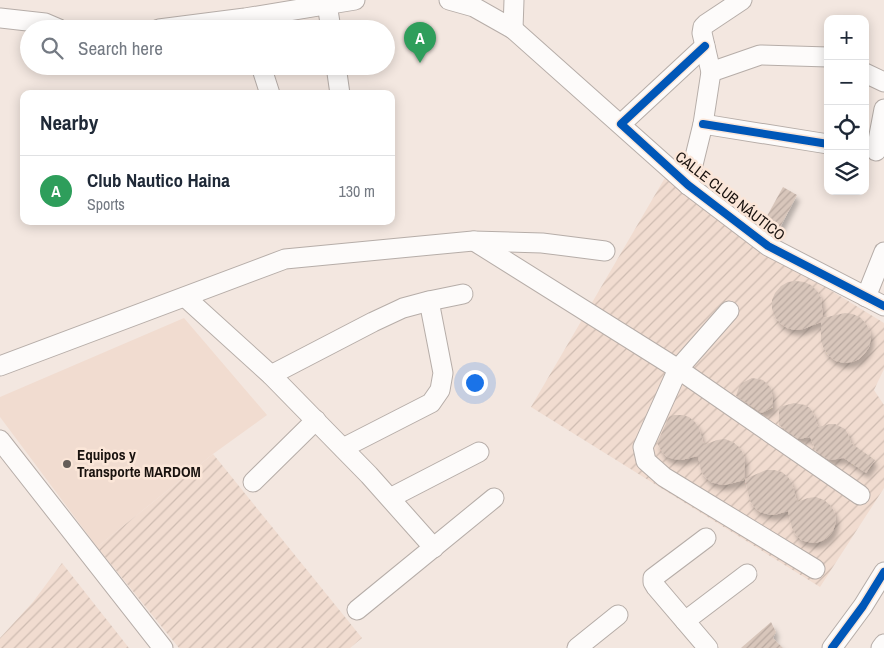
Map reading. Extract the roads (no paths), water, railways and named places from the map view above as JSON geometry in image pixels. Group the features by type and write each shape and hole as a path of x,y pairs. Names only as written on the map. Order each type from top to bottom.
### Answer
{"street":[{"path":"263,20 328,4 355,0"},
{"name":"CALLE CLUB NÁUTICO","path":"449,0 474,7 513,29 688,184 768,246 884,306"},
{"path":"513,29 514,0"},
{"path":"688,184 703,124 711,72 702,33 703,27 742,0"},
{"path":"328,4 330,20"},
{"path":"0,18 20,20"},
{"path":"621,124 705,46"},
{"path":"711,72 760,55 824,57"},
{"path":"264,75 269,90"},
{"path":"337,75 339,90"},
{"path":"869,75 884,82"},
{"path":"875,151 884,108"},
{"path":"703,124 824,143"},
{"path":"473,240 678,369 860,495"},
{"path":"0,366 285,259 473,240 542,243 605,250"},
{"path":"866,297 884,252"},
{"path":"271,375 403,308 463,294"},
{"path":"185,297 271,375 316,420 390,498 434,548"},
{"path":"343,448 431,403 440,390 443,373 429,301"},
{"path":"729,311 678,369 643,447 646,461 664,477 815,569"},
{"path":"253,482 316,420"},
{"path":"0,440 163,648"},
{"path":"390,498 479,452"},
{"path":"357,610 494,498"},
{"path":"706,538 653,578 653,582 708,648"},
{"path":"832,648 863,606 884,572"},
{"path":"685,621 747,574"},
{"path":"577,648 618,615"},
{"path":"881,648 884,644"}],"place":[{"name":"Club Nautico Haina","path":"420,63"},
{"name":"Equipos y Transporte MARDOM","path":"67,464"}]}
